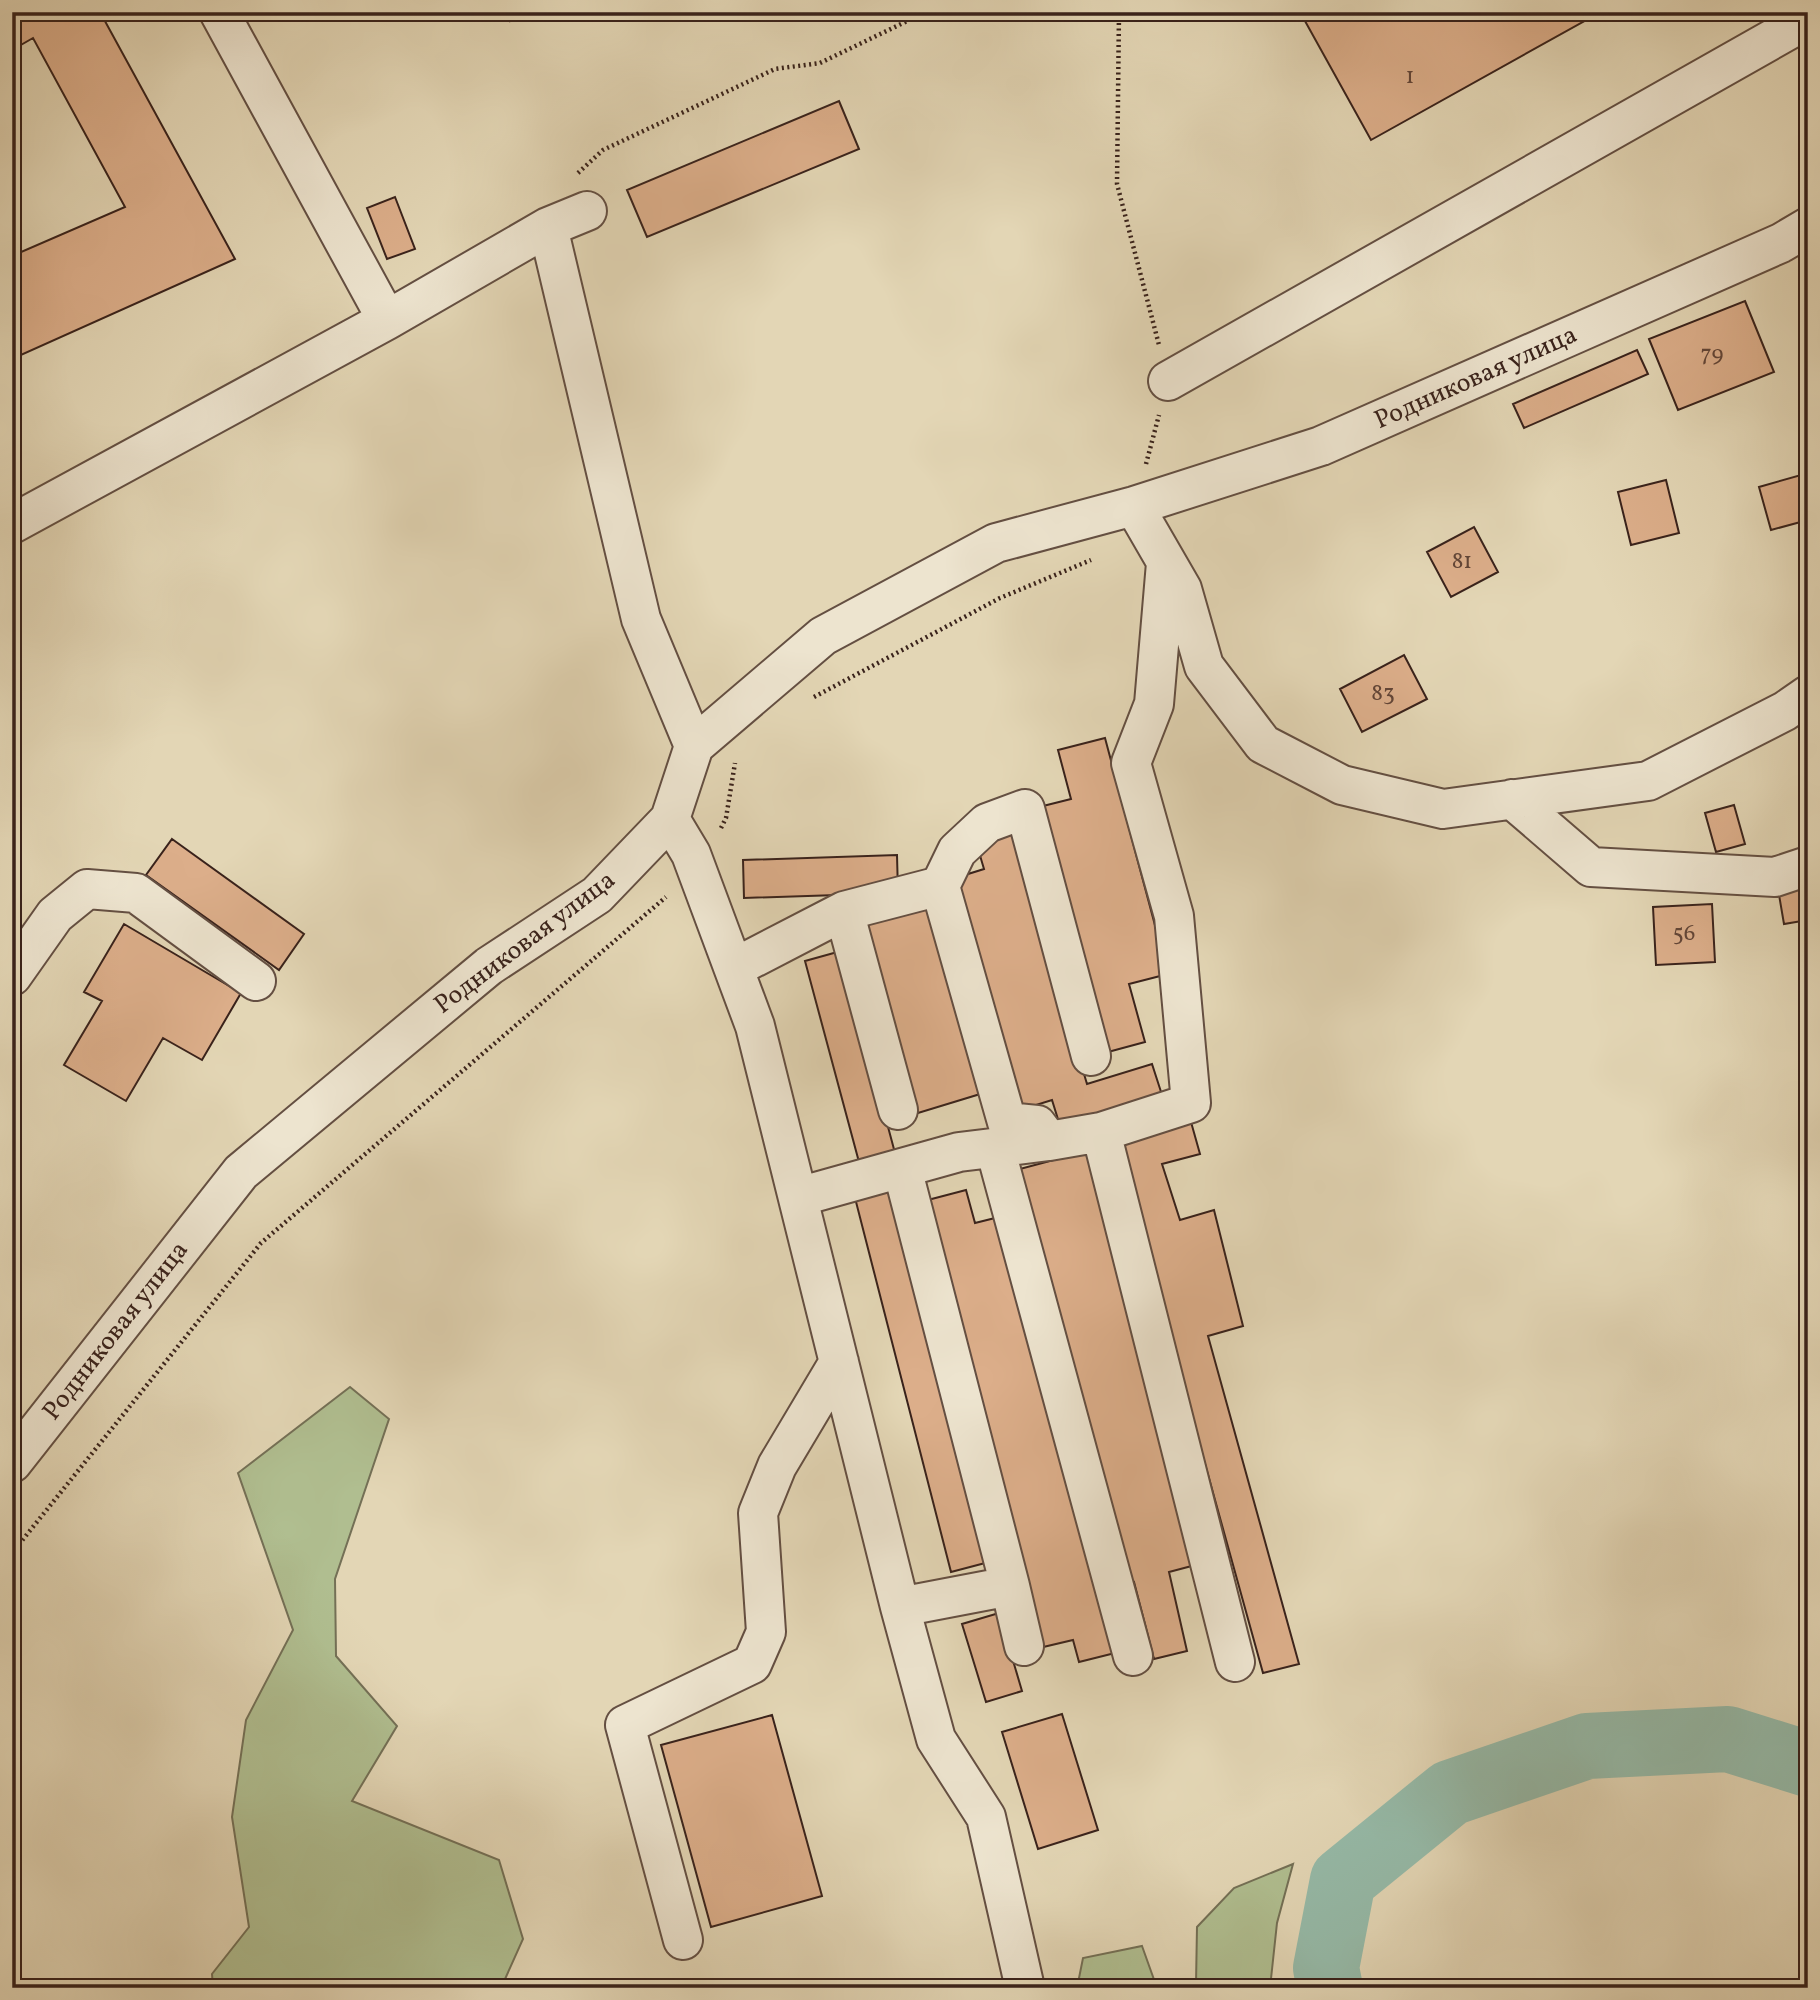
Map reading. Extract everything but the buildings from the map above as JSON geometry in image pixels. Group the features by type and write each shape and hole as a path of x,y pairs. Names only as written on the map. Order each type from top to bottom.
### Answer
{"street":[{"path":"219,12 387,320"},
{"path":"1168,381 1808,19"},
{"path":"12,524 387,320 548,227 580,194"},
{"path":"548,227 641,619 694,746"},
{"name":"Родниковая улица","path":"12,1464 241,1172 489,966 597,895 670,819 694,746 823,636 996,543 1150,534 1321,446 1781,243 1808,227"},
{"path":"1150,534 1182,589 1205,666 1264,744 1342,785 1443,808 1648,781 1785,712 1808,695"},
{"path":"798,1197 959,1152 1049,1142 1101,1132 1191,1103 1174,916 1131,763 1154,704 1150,534"},
{"path":"1511,799 1591,867 1775,877 1808,866"},
{"path":"1049,1142 1038,1125 1007,1122 940,886 957,851 988,823 1025,808 1091,1056"},
{"path":"670,819 698,871 755,1026 900,1607 936,1739 986,1817 1025,1988"},
{"path":"734,968 844,911 940,886"},
{"path":"12,976 55,915 87,889 136,893 256,981"},
{"path":"844,911 898,1110"},
{"path":"1101,1132 1235,1662"},
{"path":"995,1148 1133,1656"},
{"path":"902,1168 1024,1646"},
{"path":"683,1940 625,1725 751,1664 766,1632 758,1513 777,1466 839,1362"},
{"path":"900,1607 1010,1586"}],"path":[{"path":"580,194 603,150 775,69 820,63 926,12"},
{"path":"812,698 1000,598 1150,534 1168,381 1117,184 1119,12"},
{"path":"12,1553 261,1243 698,871 726,818 734,764 743,755"}],"green space":[{"path":"350,1387 389,1419 335,1579 336,1656 397,1726 352,1801 499,1860 523,1939 501,1988 213,1988 212,1974 249,1927 232,1817 246,1720 293,1630 238,1473"},
{"path":"1293,1864 1277,1923 1270,1988 1189,1988 1196,1984 1197,1927 1234,1888"},
{"path":"1142,1946 1157,1988 1077,1988 1083,1958"}],"waterway":[{"path":"1330,1988 1326,1968 1343,1880 1450,1793 1587,1746 1728,1739 1808,1764"}]}
